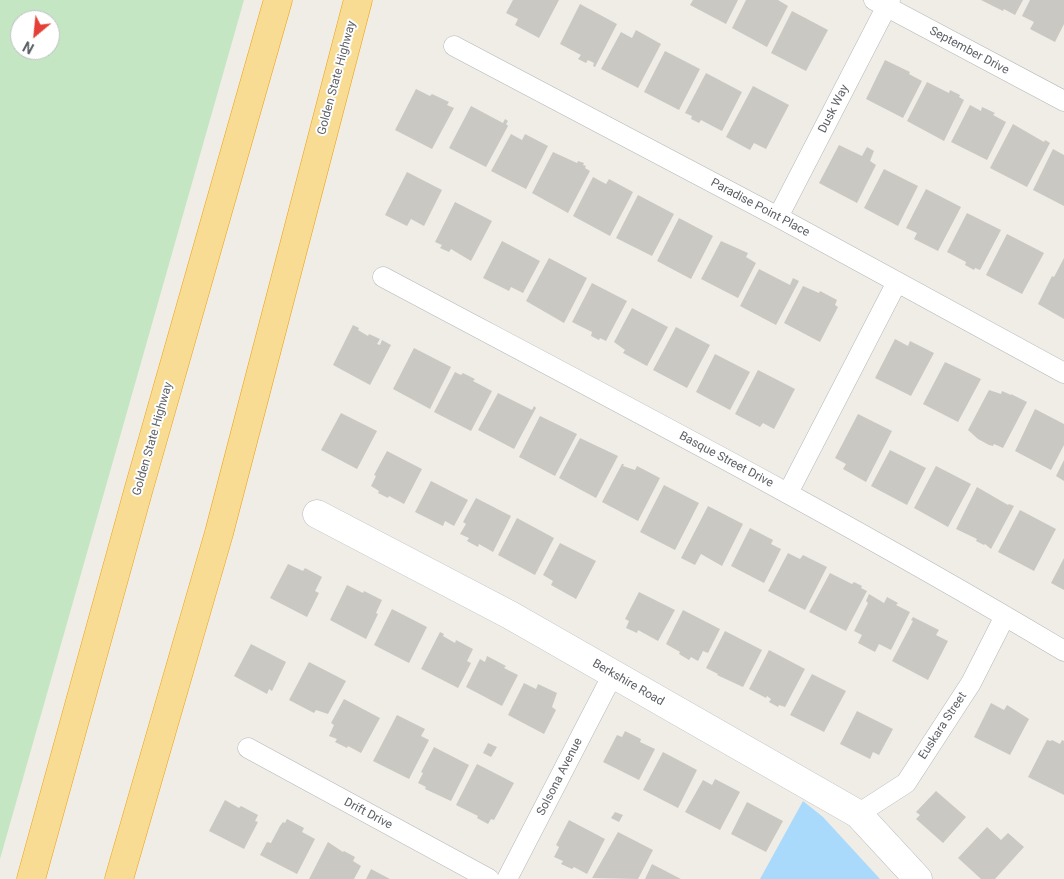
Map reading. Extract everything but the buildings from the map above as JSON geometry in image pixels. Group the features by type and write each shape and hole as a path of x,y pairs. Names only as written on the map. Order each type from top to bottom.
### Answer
{"highway":[{"name":"Golden State Highway","path":"31,879 138,488 278,0"},
{"name":"Golden State Highway","path":"119,879 219,533 358,0"}],"street":[{"name":"September Drive","path":"884,2 1064,101"},
{"name":"Dusk Way","path":"778,217 884,2"},
{"name":"Paradise Point Place","path":"454,46 778,217 1064,373"},
{"name":"Basque Street Drive","path":"383,277 788,493 1064,651"},
{"path":"788,493 897,282"},
{"name":"Berkshire Road","path":"317,514 510,615 858,814 918,879"},
{"name":"Euskara Street","path":"858,814 906,783 971,683 1005,616"},
{"name":"Solsona Avenue","path":"507,879 613,674"},
{"name":"Drift Drive","path":"248,748 489,879"}],"green space":[{"path":"0,0 244,0 0,859"}],"water":[{"path":"803,801 823,817 880,879 760,879"}]}
